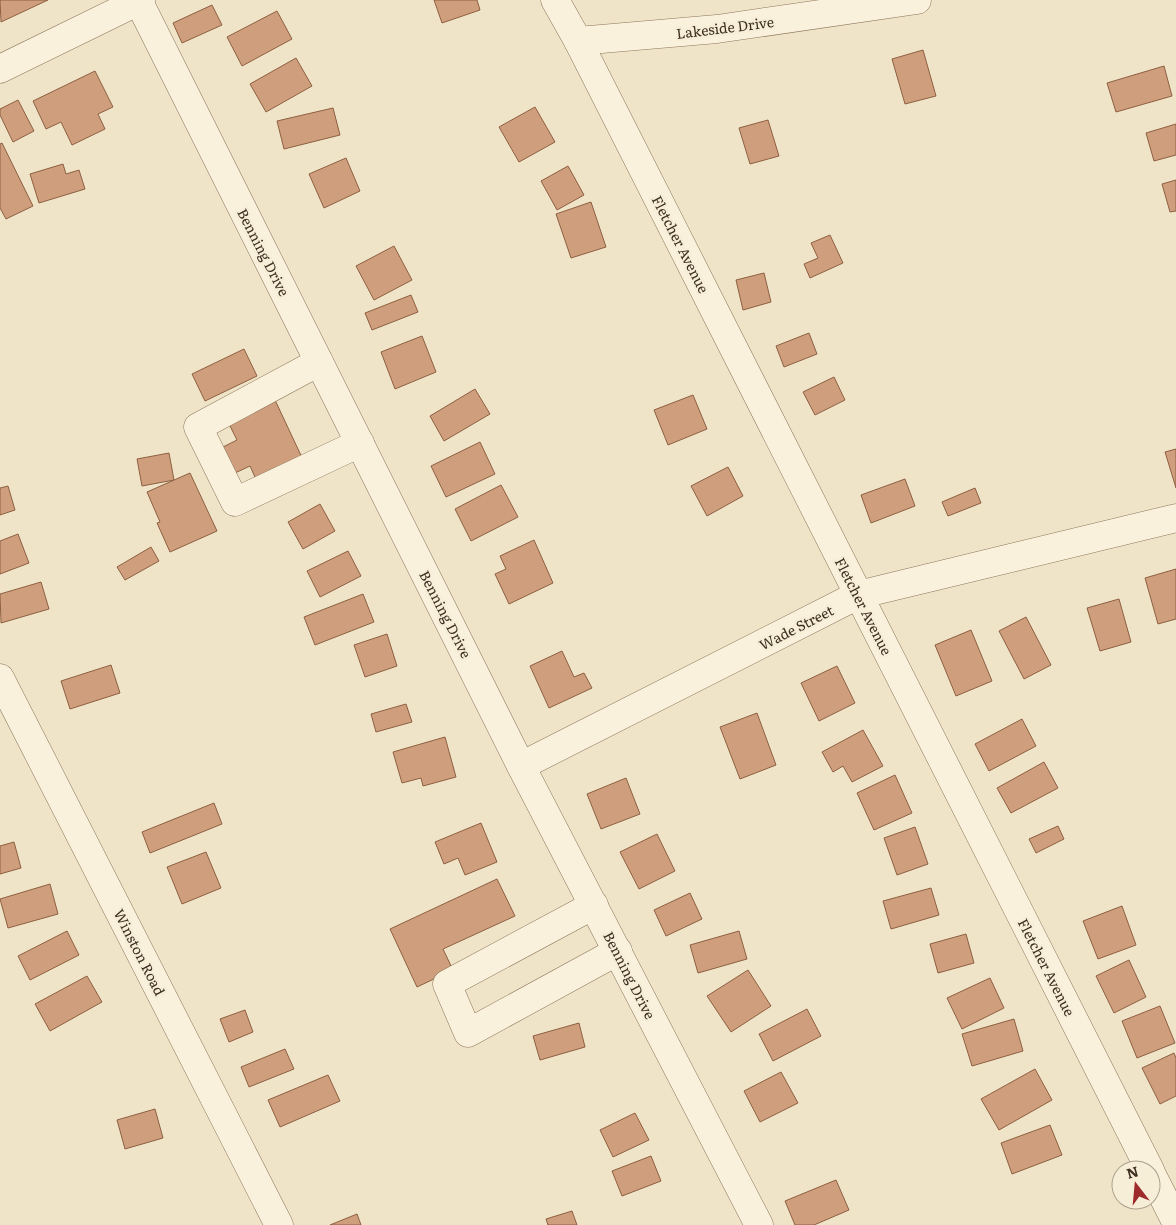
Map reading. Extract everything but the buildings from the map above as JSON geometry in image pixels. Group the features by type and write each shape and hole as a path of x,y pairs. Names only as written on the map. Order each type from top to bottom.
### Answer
{"street":[{"path":"0,70 139,0"},
{"name":"Benning Drive","path":"139,0 521,766 759,1225"},
{"path":"555,0 578,41"},
{"name":"Lakeside Drive","path":"578,41 717,29 917,0"},
{"name":"Fletcher Avenue","path":"578,41 1144,1160"},
{"path":"319,362 198,427 235,502 360,443"},
{"name":"Wade Street","path":"521,766 858,596 1176,518"},
{"name":"Winston Road","path":"0,678 279,1225"},
{"path":"594,905 448,984 468,1033 618,951"},
{"name":"Fletcher Avenue","path":"1161,1193 1176,1222"}]}
